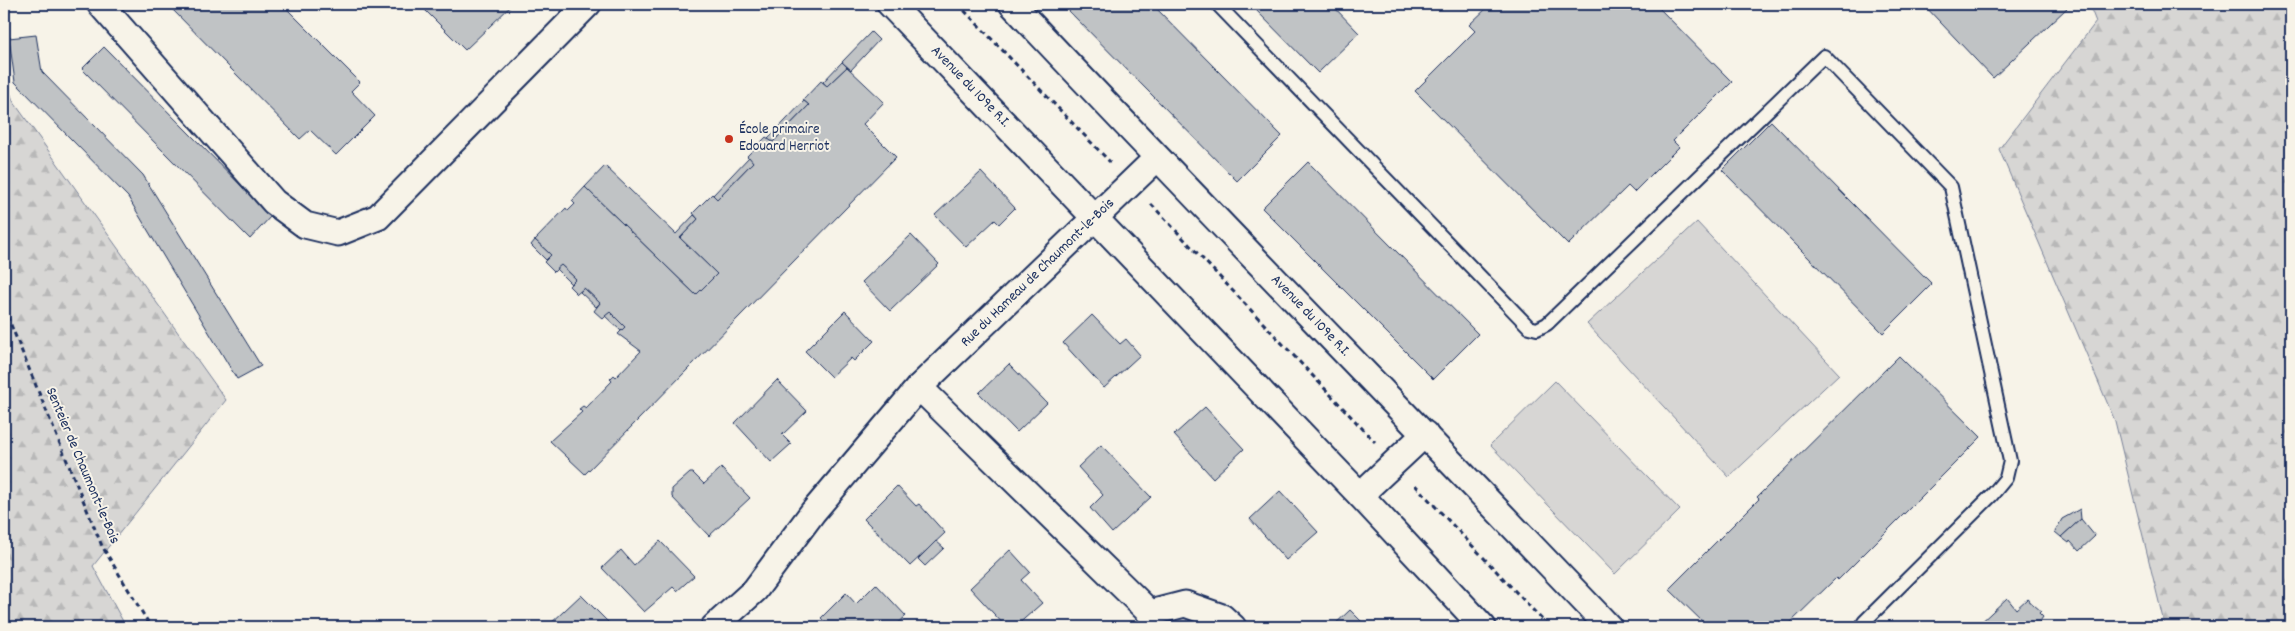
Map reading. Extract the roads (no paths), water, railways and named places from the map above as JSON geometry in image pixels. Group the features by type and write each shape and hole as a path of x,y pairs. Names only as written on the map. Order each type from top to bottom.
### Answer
{"street":[{"path":"100,4 274,202 305,225 338,233 378,217 588,4"},
{"name":"Avenue du 109e R.I.","path":"890,4 1360,495 1483,627"},
{"name":"Avenue du 109e R.I.","path":"1012,4 1157,158 1609,627"},
{"name":"Rue du Hameau de Chaumont-le-Bois","path":"714,627 755,590 813,512 919,387 1157,158"},
{"path":"919,387 1148,620 1185,604 1222,617 1232,627"},
{"path":"1360,495 1425,434"}],"lane":[{"path":"1217,4 1529,327 1537,328 1547,324 1824,56 1951,187 2010,461 2006,478 1992,495 1864,622 1869,627"}],"place":[{"name":"École primaire Edouard Herriot","path":"729,139"}]}
